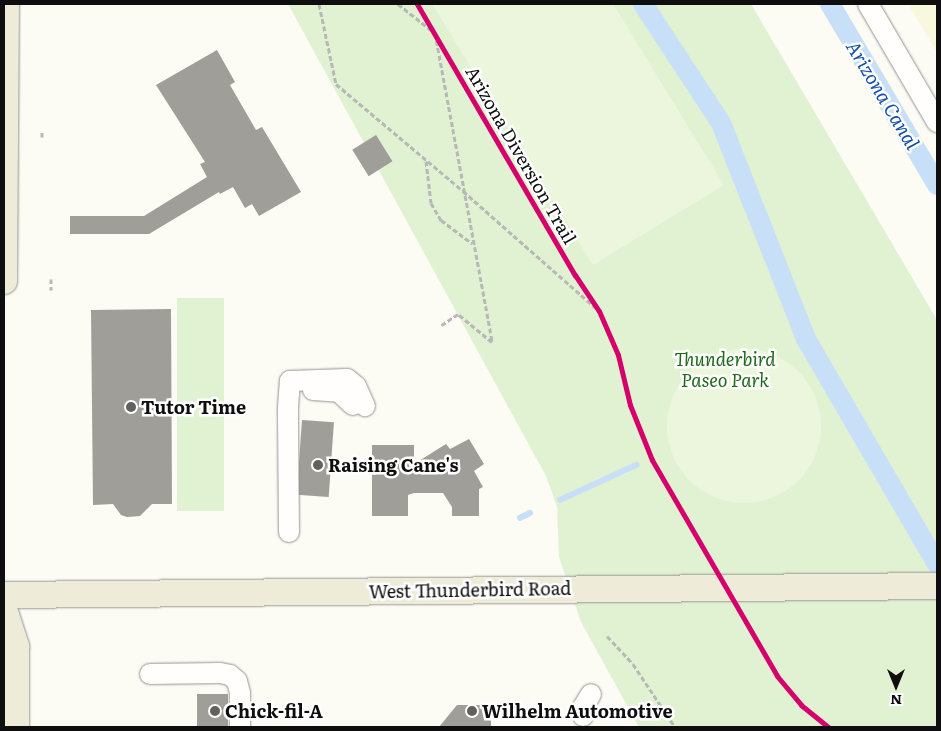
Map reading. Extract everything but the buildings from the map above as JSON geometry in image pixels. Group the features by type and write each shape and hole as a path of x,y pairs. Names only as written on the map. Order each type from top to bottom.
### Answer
{"main road":[{"path":"4,281 6,4"},
{"name":"West Thunderbird Road","path":"4,595 937,586"},
{"path":"4,609 16,647 16,727"}],"lane":[{"path":"868,4 937,122"},
{"path":"288,532 289,397 300,391 326,390 339,392 359,406"},
{"path":"150,674 220,673 230,675 237,681 240,692 240,727"},
{"path":"583,716 583,706 591,694"}],"path":[{"path":"42,132 42,137"},
{"path":"426,161 431,203 441,220 473,243"},
{"path":"51,279 51,290"},
{"path":"607,636 633,664 675,727"}],"green space":[{"name":"Thunderbird Paseo Park","path":"288,4 751,4 937,320 937,727 639,727 581,622 559,557 557,507 546,476"},
{"path":"432,4 613,4 724,185 593,265"},
{"path":"908,4 937,4 937,52"},
{"path":"177,298 224,298 224,511 177,511"},
{"path":"744,349 773,355 787,362 798,372 808,383 815,397 821,426 815,455 808,469 798,480 787,490 773,497 744,503 715,497 701,490 690,480 680,469 673,455 667,426 673,397 680,383 690,372 701,362 715,355"}],"waterway":[{"path":"643,4 721,123 806,339 937,564"},
{"name":"Arizona Canal","path":"830,4 937,185"},
{"path":"560,500 636,465"},
{"path":"520,518 530,513"}],"cycle path":[{"name":"Arizona Diversion Trail","path":"417,4 575,275 599,311 618,355 630,405 652,460 777,676 801,705 828,727"}],"place":[{"name":"Tutor Time","path":"131,407"},
{"name":"Raising Cane's","path":"318,465"},
{"name":"Chick-fil-A","path":"215,711"},
{"name":"Wilhelm Automotive","path":"472,711"}]}
